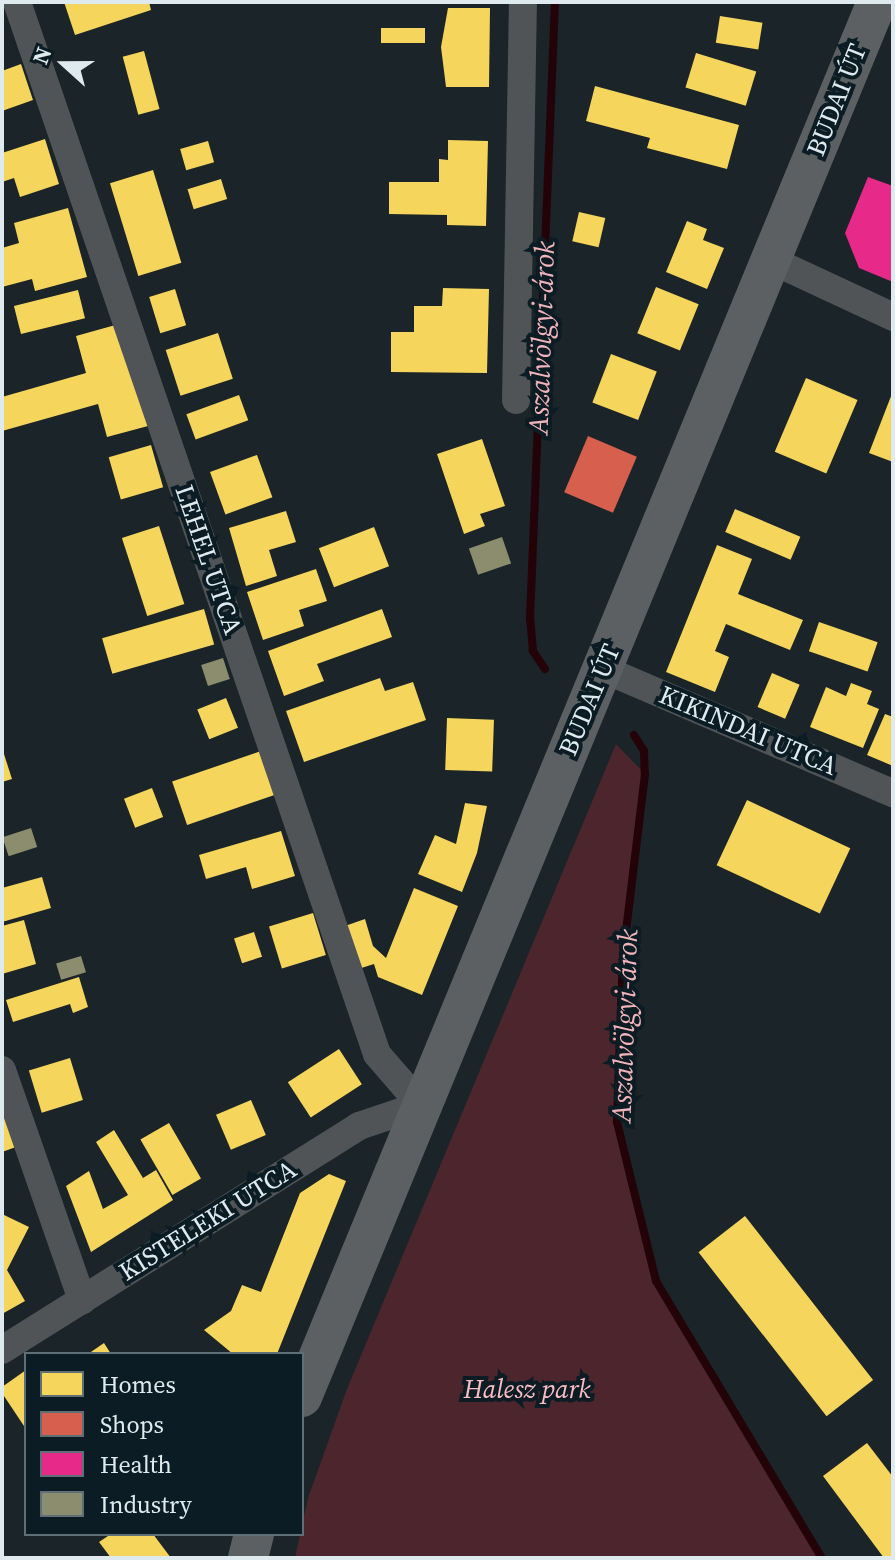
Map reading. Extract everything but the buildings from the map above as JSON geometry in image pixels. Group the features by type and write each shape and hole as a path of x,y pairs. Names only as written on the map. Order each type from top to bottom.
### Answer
{"main road":[{"name":"BUDAI ÚT","path":"304,1392 877,2"},
{"path":"248,1558 254,1536"}],"street":[{"name":"LEHEL UTCA","path":"17,2 377,1054 421,1105"},
{"path":"516,400 523,2"},
{"path":"771,260 893,317"},
{"name":"KIKINDAI UTCA","path":"603,669 893,793"},
{"path":"2,1070 82,1300"},
{"name":"KISTELEKI UTCA","path":"2,1350 359,1126 421,1105"}],"green space":[{"name":"Halesz park","path":"616,744 645,774 621,1019 617,1122 656,1281 818,1558 295,1558 300,1536 304,1536 308,1498 347,1389"}],"waterway":[{"name":"Aszalvölgyi-árok","path":"545,669 533,651 530,619 555,2"},
{"name":"Aszalvölgyi-árok","path":"634,735 644,751 645,774 623,955 617,1122 656,1281 822,1558"}]}
